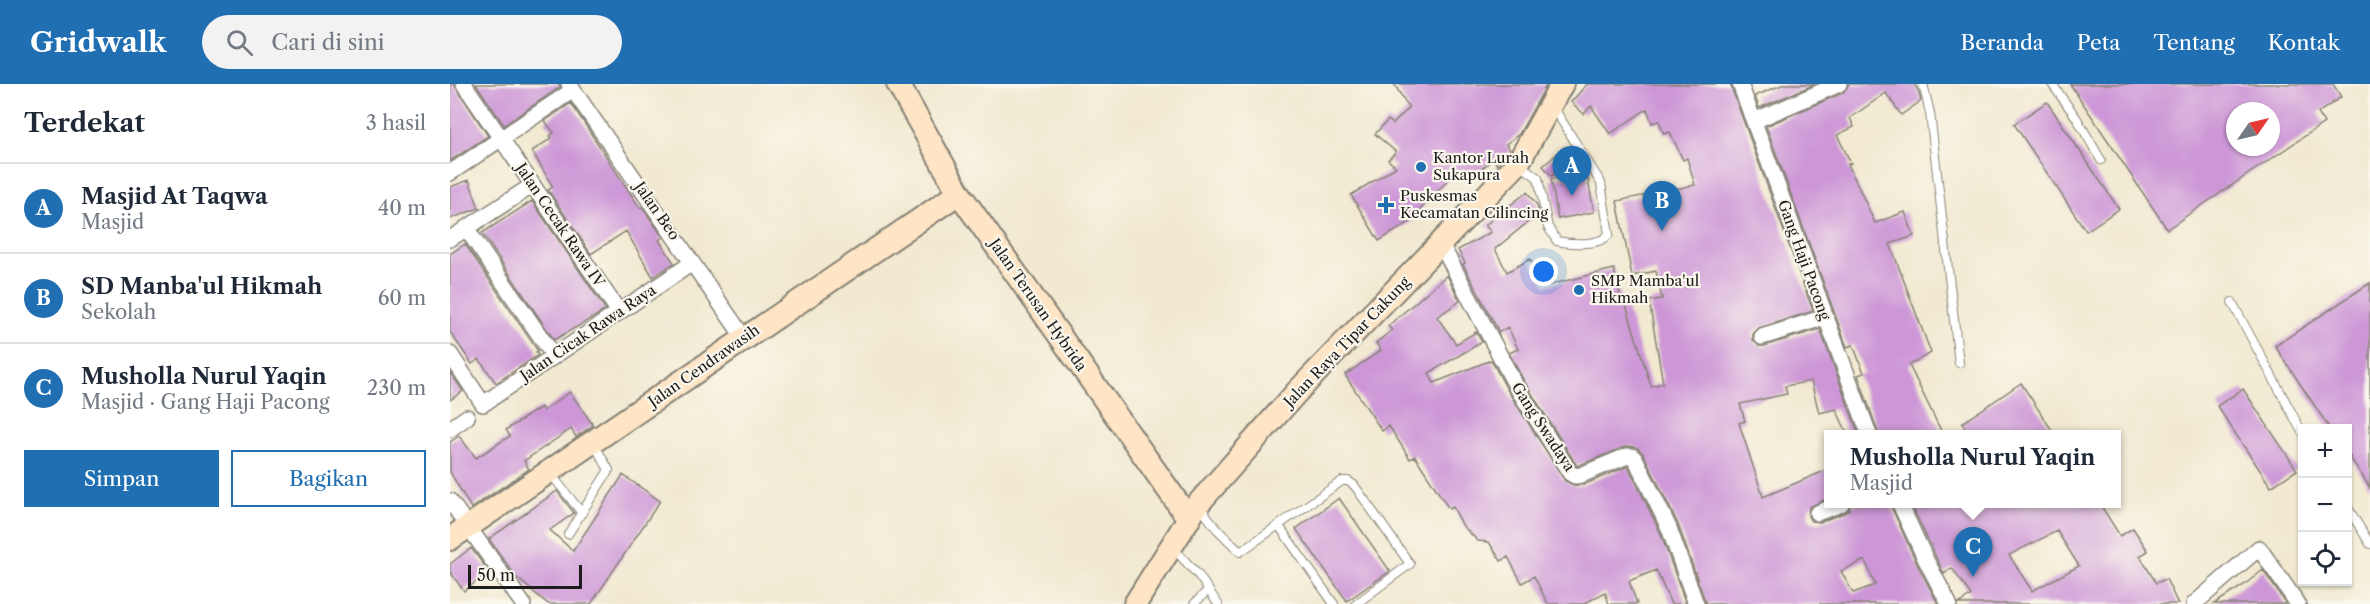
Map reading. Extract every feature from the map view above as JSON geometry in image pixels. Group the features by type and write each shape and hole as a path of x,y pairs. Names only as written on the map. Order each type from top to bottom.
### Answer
{"street":[{"name":"Jalan Cecak Rawa IV","path":"464,84 619,312"},
{"name":"Jalan Terusan Hybrida","path":"898,84 959,193 1193,512"},
{"name":"Jalan Raya Tipar Cakung","path":"1135,604 1193,512 1296,393 1518,163 1562,84"},
{"name":"Gang Haji Pacong","path":"1740,84 1867,430"},
{"path":"1754,121 1839,84"},
{"path":"450,173 571,87"},
{"name":"Jalan Beo","path":"571,87 744,338"},
{"path":"450,238 533,185"},
{"name":"Jalan Cendrawasih","path":"459,533 959,193"},
{"path":"466,228 553,355"},
{"name":"Gang Swadaya","path":"1442,244 1516,386 1570,473 1575,476 1581,475 1627,456 1632,456 1636,460 1669,528 1696,604"},
{"name":"Jalan Cicak Rawa Raya","path":"450,354 483,404 692,263"},
{"path":"1762,337 1825,317"},
{"path":"450,429 467,417"},
{"path":"450,501 459,533 523,604"},
{"path":"1818,513 1831,508"},
{"path":"1902,508 1949,604"},
{"path":"2194,604 2259,549 2298,604"}],"lane":[{"path":"1923,84 1930,113 1959,363"},
{"path":"2052,84 2076,117 2101,160"},
{"path":"1518,163 1538,178 1548,227 1557,241 1564,243 1602,241 1607,237 1609,234 1601,183 1551,104"},
{"path":"2232,302 2298,425"},
{"path":"568,534 609,470 593,442"},
{"path":"549,472 582,513"},
{"path":"1193,512 1217,529 1240,552 1342,481 1348,481 1354,485 1410,564 1356,604"},
{"path":"2352,515 2370,544"},
{"path":"1279,526 1334,604"},
{"path":"1171,546 1199,576 1218,604"},
{"path":"1194,604 1208,590"}],"building":[{"path":"450,84 454,84 488,136 450,161"},
{"path":"476,84 559,84 560,87 504,125"},
{"path":"1394,84 1547,84 1519,134 1506,144 1510,150 1497,165 1493,159 1470,179 1459,168 1418,212 1420,216 1379,241 1351,195 1396,167 1388,160 1396,152 1375,134 1388,120 1393,124 1409,108"},
{"path":"1587,84 1730,84 1813,311 1759,328 1753,334 1753,340 1759,346 1764,346 1820,329 1857,430 1846,430 1836,409 1819,413 1811,381 1785,386 1787,394 1740,404 1745,421 1739,423 1763,497 1824,471 1824,500 1809,507 1808,516 1811,521 1820,522 1844,513 1849,508 1892,508 1938,604 1706,604 1678,524 1643,453 1636,447 1627,446 1577,466 1509,353 1518,349 1508,327 1499,332 1458,250 1491,232 1485,225 1527,192 1537,205 1539,213 1495,249 1507,272 1530,259 1545,286 1614,269 1622,303 1625,302 1651,386 1663,383 1649,301 1662,299 1656,271 1632,276 1617,201 1695,185 1687,158 1683,160 1670,132 1664,134 1659,121 1652,123 1647,109 1610,134 1591,106 1584,114 1571,102","holes":["1865,560 1875,585 1853,593 1841,571"]},
{"path":"1784,84 1815,84 1759,108 1755,96"},
{"path":"1849,84 1914,84 1918,90 1921,101 1901,115 1886,93 1850,118 1854,127 1837,135 1875,223 1905,212 1914,236 1890,244 1931,353 1909,365 1941,430 1877,430 1858,375 1864,373 1853,345 1847,347 1766,126 1843,93"},
{"path":"2070,84 2333,84 2341,97 2318,113 2324,123 2280,153 2280,102 2226,102 2226,156 2275,156 2167,229"},
{"path":"2047,102 2119,209 2086,231 2014,124"},
{"path":"571,103 640,208 642,207 663,237 659,240 674,263 653,277 626,231 591,254 548,190 553,187 532,151 552,138 550,136 554,133 545,121"},
{"path":"1565,147 1574,157 1552,176 1543,166"},
{"path":"1587,174 1594,212 1558,219 1551,179"},
{"path":"469,180 479,208 450,219 450,187"},
{"path":"532,201 606,310 554,340 482,233"},
{"path":"465,244 538,351 536,352 538,355 496,383 479,359 472,364 450,332 450,254"},
{"path":"1447,275 1460,301 1437,317 1456,344 1476,332 1482,342 1429,373 1434,383 1491,360 1565,481 1576,486 1583,485 1628,466 1660,532 1686,604 1671,604 1656,570 1629,581 1637,604 1609,604 1605,592 1584,604 1548,604 1534,576 1522,583 1508,557 1501,561 1489,542 1478,541 1463,526 1453,507 1449,509 1415,456 1410,459 1389,426 1382,431 1345,375 1381,350 1376,343 1392,330 1388,326"},
{"path":"2370,283 2370,488 2352,460 2352,424 2327,424 2275,346"},
{"path":"450,372 463,391 450,400"},
{"path":"2021,383 2052,430 1966,430 1962,423"},
{"path":"2243,389 2297,470 2271,487 2217,406"},
{"path":"570,392 593,425 576,437 571,429 524,461 529,469 471,508 450,472 450,442 459,436 476,458 510,436 506,430 541,407 543,411"},
{"path":"623,475 660,501 591,604 548,604 516,577 489,539 557,491 574,513 550,530 573,551"},
{"path":"1339,498 1390,571 1347,601 1296,529"},
{"path":"1913,508 2102,508 2120,536 2133,528 2148,551 2140,556 2156,583 2166,579 2178,604 1959,604 1971,595 1952,568 1944,574","holes":["2057,531 2079,566 2032,591 2009,555"]},
{"path":"471,548 489,572 464,591 450,572 450,564"},
{"path":"2263,570 2286,604 2214,604 2244,585"}],"place":[{"name":"Kantor Lurah Sukapura","path":"1421,167"},
{"name":"Masjid At Taqwa","path":"1572,196"},
{"name":"Puskesmas Kecamatan Cilincing","path":"1386,205"},
{"name":"SD Manba'ul Hikmah","path":"1662,231"},
{"name":"SMP Mamba'ul Hikmah","path":"1579,290"},
{"name":"Musholla Nurul Yaqin","path":"1973,577"}]}
